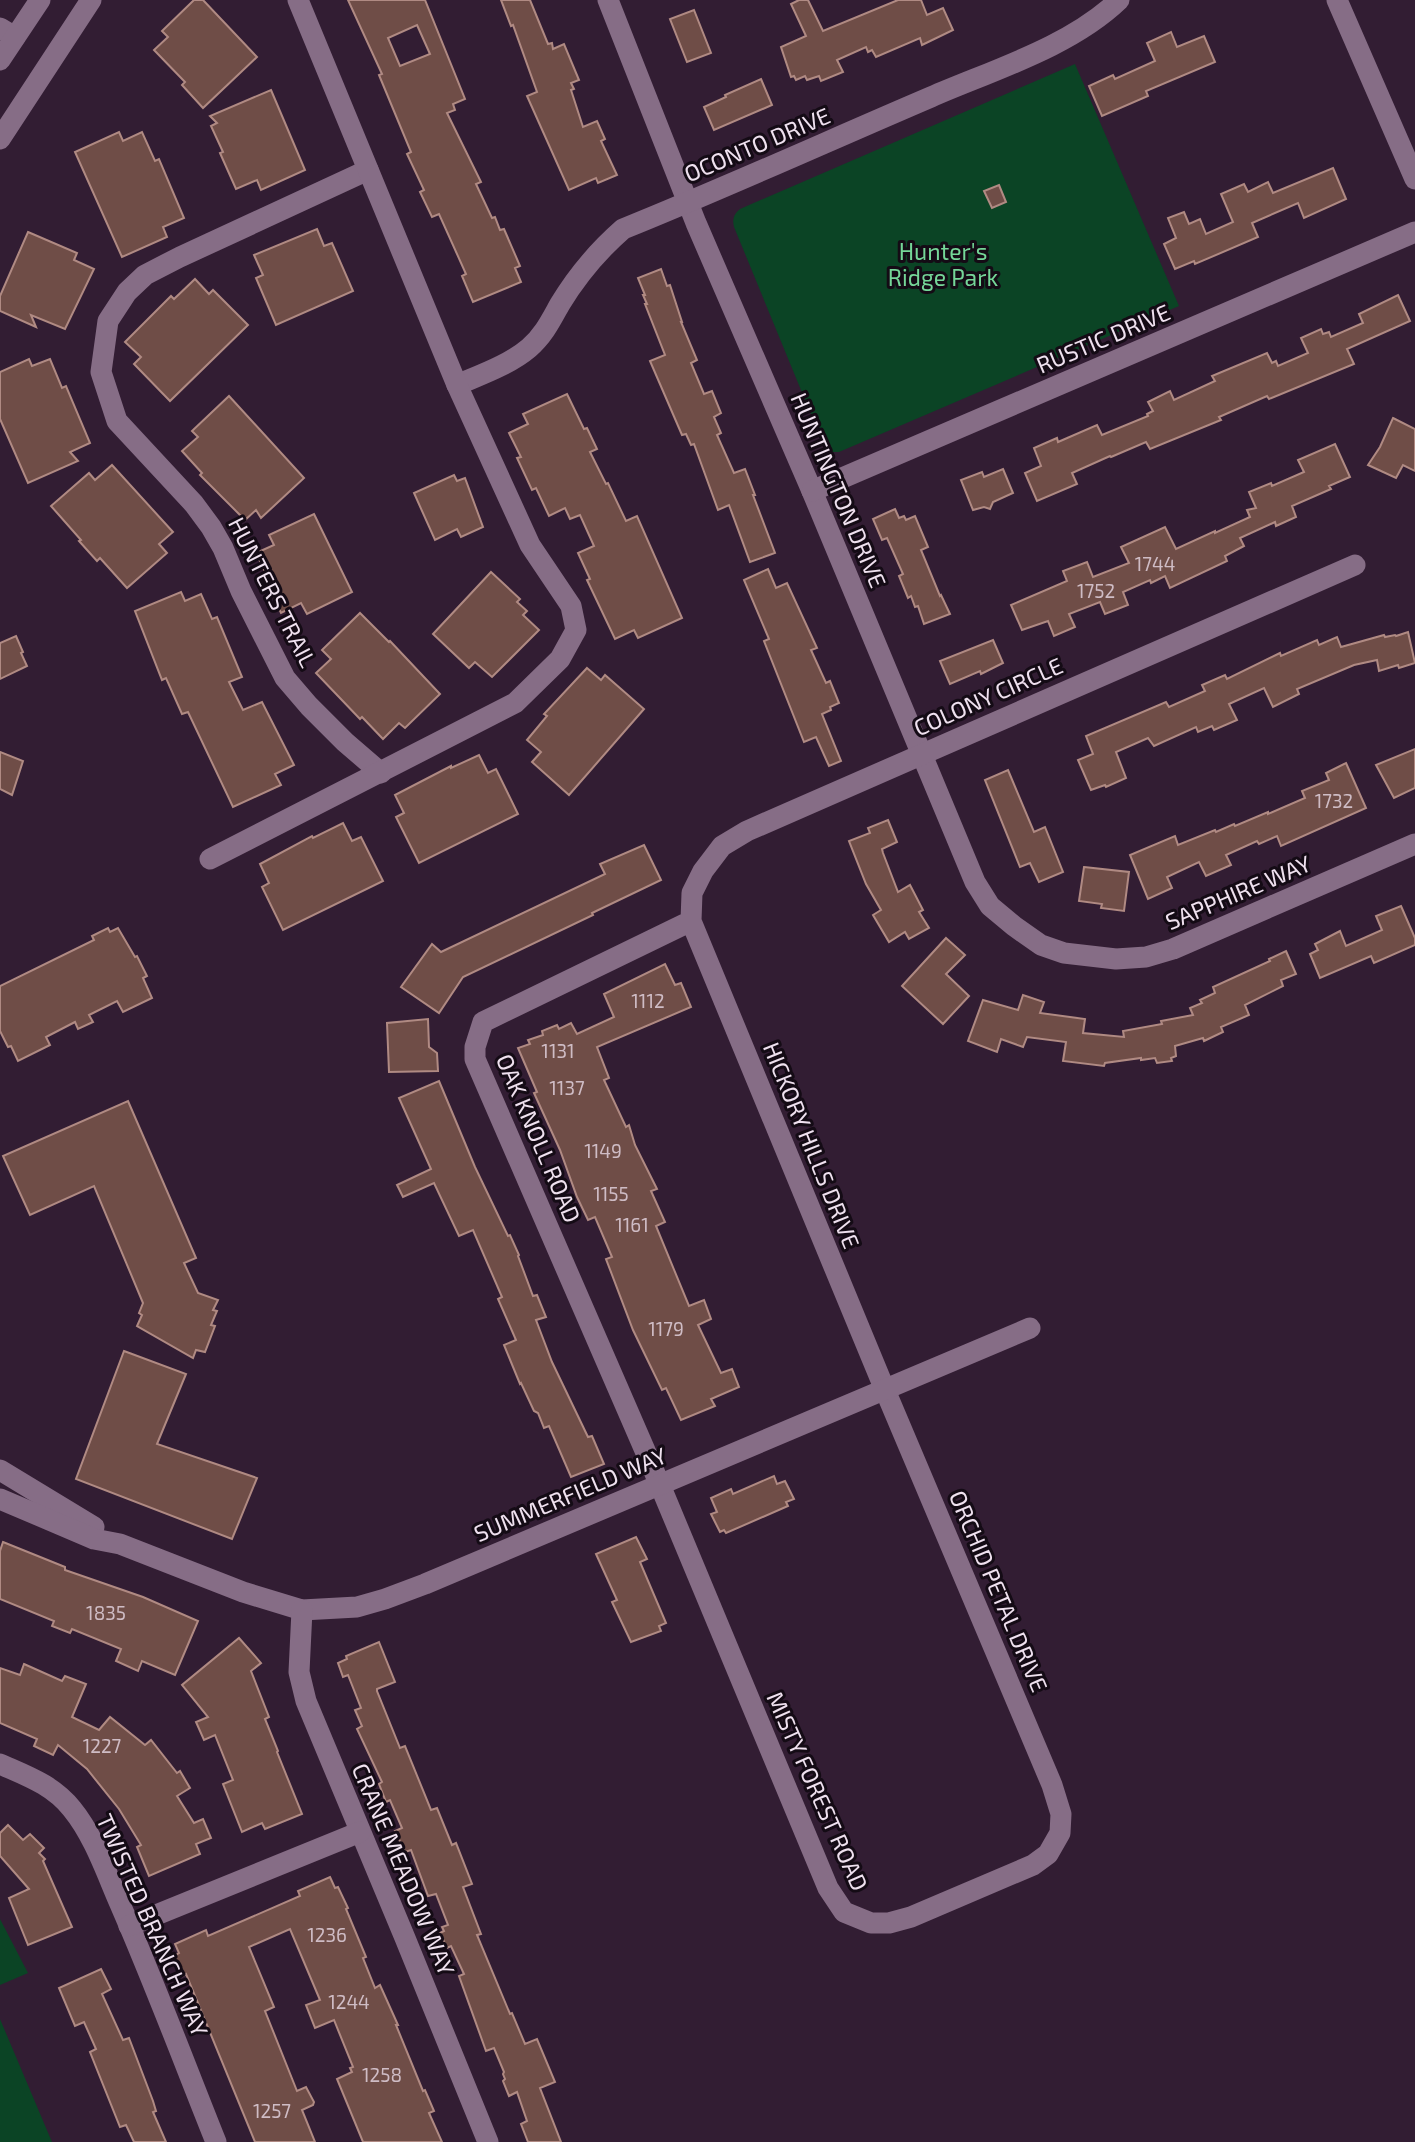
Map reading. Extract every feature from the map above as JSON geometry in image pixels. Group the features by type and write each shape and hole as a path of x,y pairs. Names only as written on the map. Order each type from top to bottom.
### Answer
{"street":[{"path":"0,60 8,32 40,0"},
{"path":"0,139 92,0"},
{"path":"211,859 515,703 560,659 576,630 571,606 530,545 457,385 298,0"},
{"name":"HUNTINGTON DRIVE","path":"608,0 688,202 975,882 990,906 1041,945 1074,954"},
{"name":"OCONTO DRIVE","path":"457,385 500,366 528,349 548,329 560,304 574,284 607,243 623,229 1073,34 1119,0"},
{"path":"1337,0 1415,179"},
{"name":"HUNTERS TRAIL","path":"368,170 145,275 127,292 108,321 101,372 117,421 194,504 211,527 285,678 345,742 381,773"},
{"name":"RUSTIC DRIVE","path":"812,491 1415,232"},
{"name":"COLONY CIRCLE","path":"691,921 692,893 702,871 722,846 747,831 1355,565"},
{"name":"SAPPHIRE WAY","path":"1074,954 1090,957 1146,957 1173,949 1415,844"},
{"name":"HICKORY HILLS DRIVE","path":"691,921 885,1390"},
{"name":"OAK KNOLL ROAD","path":"660,1485 475,1059 475,1047 483,1022 497,1013 691,921"},
{"name":"SUMMERFIELD WAY","path":"0,1470 120,1544 243,1592 302,1611 357,1607 386,1599 1030,1328"},
{"name":"ORCHID PETAL DRIVE","path":"885,1390 1062,1814"},
{"name":"MISTY FOREST ROAD","path":"660,1485 818,1866 828,1888 844,1912 871,1923 889,1923 920,1913 1033,1865 1053,1847 1060,1833 1062,1814"},
{"name":"SUMMERFIELD WAY","path":"0,1499 94,1539 120,1544"},
{"name":"CRANE MEADOW WAY","path":"302,1611 299,1653 306,1701 488,2142"},
{"name":"TWISTED BRANCH WAY","path":"0,1764 40,1781 56,1793 72,1808 92,1839 216,2142"},
{"path":"129,1926 360,1832"}],"green space":[{"name":"Hunter's Ridge Park","path":"1075,64 1179,306 839,452 831,452 824,446 734,227 735,215 740,209"},
{"path":"0,1919 28,1973 0,1985"},
{"path":"0,2019 52,2142 0,2142"}],"building":[{"path":"194,0 203,0 257,57 203,108 182,85 185,82 154,50 168,37 162,31"},
{"path":"348,0 425,0 465,99 453,104 455,110 447,113 481,182 476,184 492,218 495,217 500,230 504,229 520,266 515,268 521,282 473,302 462,276 466,274 439,214 432,217 420,192 424,190 407,154 411,152 379,75 382,74","holes":["417,25 430,54 400,66 388,38"]},
{"path":"501,0 530,0 548,44 552,43 553,49 564,44 579,80 571,83 574,89 571,90 583,127 597,121 605,139 601,141 617,175 598,183 596,178 569,190 527,96 537,92"},
{"path":"808,0 823,31 898,0 921,0 927,15 943,8 953,30 922,45 920,38 876,57 872,50 868,52 866,47 837,60 843,72 821,81 819,76 807,80 805,76 796,80 794,76 791,77 781,47 806,36 791,4"},
{"path":"694,10 711,53 687,62 670,19"},
{"path":"1171,32 1177,47 1204,36 1215,62 1146,91 1148,96 1102,116 1089,86 1113,75 1115,79 1155,61 1147,43"},
{"path":"761,79 772,105 714,130 704,107"},
{"path":"271,90 305,170 261,190 257,180 236,189 211,126 217,123 210,116"},
{"path":"119,132 123,141 142,132 155,161 159,159 184,218 163,227 167,237 122,257 75,152"},
{"path":"1333,168 1346,199 1304,218 1298,203 1252,223 1258,237 1195,264 1194,261 1175,269 1164,244 1176,238 1168,218 1184,212 1189,224 1200,219 1206,234 1233,222 1221,194 1244,184 1248,192 1268,182 1273,193"},
{"path":"999,185 1006,202 992,208 984,191"},
{"path":"317,229 324,246 332,243 353,291 276,325 256,278 263,275 254,255"},
{"path":"28,232 77,253 74,260 94,269 65,329 31,315 36,327 0,311 0,296"},
{"path":"661,269 667,286 670,285 681,322 697,360 691,363 704,394 712,391 721,413 714,417 721,433 717,435 734,473 745,469 775,553 750,562 729,505 718,510 694,444 691,445 686,434 682,435 650,361 665,355 638,278"},
{"path":"195,279 209,294 213,290 248,325 170,401 134,364 141,357 125,342 171,296 174,299"},
{"path":"1398,295 1410,321 1347,349 1354,364 1269,399 1267,396 1219,417 1221,420 1150,449 1146,442 1110,456 1072,473 1077,484 1037,501 1025,473 1041,466 1034,448 1057,438 1058,442 1097,425 1102,435 1148,416 1147,414 1153,411 1148,402 1170,391 1174,400 1215,381 1212,376 1267,353 1272,363 1276,361 1278,366 1308,353 1301,338 1321,329 1323,334 1329,332 1331,337 1363,323 1359,314"},
{"path":"29,359 32,366 50,359 62,388 66,386 90,443 70,452 78,461 28,483 0,419 0,372"},
{"path":"567,394 597,449 590,452 626,521 637,516 682,618 638,638 634,630 615,639 587,580 590,579 578,553 594,546 580,515 570,519 565,508 549,516 536,488 532,490 517,458 521,457 509,433 528,424 523,414"},
{"path":"229,396 304,478 261,518 256,510 245,520 200,475 202,473 182,451 198,437 192,431"},
{"path":"1393,418 1415,429 1415,471 1403,465 1396,478 1368,465 1380,447"},
{"path":"1335,444 1350,477 1329,486 1331,489 1292,506 1296,517 1276,526 1275,522 1240,538 1244,546 1225,556 1227,561 1170,588 1165,576 1151,583 1150,580 1123,592 1128,605 1105,614 1100,602 1069,614 1075,627 1054,636 1048,621 1022,630 1011,605 1067,581 1063,571 1087,562 1093,577 1129,563 1121,547 1165,527 1176,549 1250,517 1247,510 1256,508 1249,492 1271,483 1272,486 1304,472 1298,460"},
{"path":"112,465 173,532 159,544 167,553 127,588 100,558 97,561 51,506 89,473 95,480"},
{"path":"1003,469 1013,493 993,502 990,509 984,507 973,510 961,480 982,472 984,477"},
{"path":"454,475 457,481 465,478 483,527 461,537 457,529 435,540 414,493"},
{"path":"895,509 899,518 904,516 906,520 915,516 928,547 921,550 950,614 924,624 918,606 915,607 911,596 908,598 899,576 903,574 887,538 882,540 873,519"},
{"path":"314,514 352,592 307,614 301,603 281,613 256,553 274,545 269,535"},
{"path":"768,569 776,588 787,583 817,648 811,650 826,683 830,681 839,703 822,714 841,761 829,766 816,737 804,742 764,641 769,639 744,580"},
{"path":"491,572 520,599 517,602 527,611 523,615 539,630 492,677 475,662 469,668 433,634"},
{"path":"181,592 185,601 201,594 212,619 217,617 242,677 229,682 243,710 262,702 294,765 275,774 281,785 233,807 188,712 182,714 166,678 162,680 135,611"},
{"path":"360,613 440,694 405,728 399,723 383,739 316,673 331,659 322,650"},
{"path":"1408,632 1415,663 1379,671 1377,660 1354,665 1297,689 1299,694 1273,707 1264,688 1229,704 1237,720 1214,730 1212,726 1198,732 1196,727 1154,746 1148,738 1116,752 1126,778 1091,790 1078,760 1093,754 1086,736 1166,702 1169,707 1205,691 1202,685 1225,675 1227,679 1280,653 1281,656 1317,640 1319,645 1337,637 1341,647 1384,635 1396,636"},
{"path":"16,636 27,666 0,679 0,643"},
{"path":"993,640 1003,663 981,674 980,671 950,684 940,661"},
{"path":"587,668 601,680 605,675 644,709 569,795 532,762 541,752 527,740 547,716 544,714"},
{"path":"1415,749 1415,788 1394,798 1376,765"},
{"path":"0,752 23,761 12,795 0,789"},
{"path":"479,755 488,773 496,769 518,814 419,863 396,817 404,813 395,795 451,766"},
{"path":"1346,763 1366,808 1281,846 1277,836 1259,844 1257,841 1226,855 1231,865 1206,876 1199,862 1167,877 1172,888 1148,899 1130,855 1175,836 1178,845 1215,830 1216,832 1268,814 1305,798 1302,791 1329,780 1326,773"},
{"path":"1008,770 1034,832 1045,827 1063,872 1039,882 1030,863 1020,867 985,780"},
{"path":"888,820 897,842 882,849 883,853 898,892 910,885 923,910 919,912 929,928 909,939 905,932 889,942 873,915 881,910 866,884 849,841 870,833 868,828"},
{"path":"343,823 352,841 361,837 383,881 283,930 262,887 269,883 260,864"},
{"path":"644,845 661,880 463,977 439,1013 401,987 432,944 441,952 605,874 600,864"},
{"path":"1084,867 1129,872 1124,911 1079,901"},
{"path":"1401,906 1415,938 1415,945 1374,963 1371,956 1320,978 1310,954 1318,950 1315,944 1340,931 1346,946 1382,930 1376,916"},
{"path":"108,928 110,932 118,928 135,957 137,956 147,976 143,978 152,998 123,1012 117,1001 89,1015 93,1022 78,1029 75,1022 46,1037 50,1045 18,1061 0,1031 0,986 94,940 92,936"},
{"path":"946,938 965,955 946,974 969,996 943,1024 902,986"},
{"path":"1286,951 1296,974 1281,980 1283,986 1245,1005 1249,1015 1221,1027 1223,1032 1204,1041 1203,1038 1175,1046 1176,1056 1171,1058 1172,1061 1157,1063 1155,1058 1141,1058 1105,1063 1104,1066 1063,1061 1066,1042 1027,1037 1023,1047 1001,1039 997,1052 968,1041 983,1000 1018,1010 1023,995 1044,1002 1040,1013 1085,1019 1083,1033 1124,1037 1123,1031 1193,1015 1190,1008 1215,993 1213,987"},
{"path":"665,964 675,985 681,983 691,1007 597,1047 609,1078 604,1080 626,1127 629,1125 635,1145 657,1189 651,1191 665,1222 656,1226 689,1306 704,1300 711,1319 698,1325 721,1373 732,1369 739,1387 711,1399 715,1406 681,1420 666,1388 662,1390 633,1330 606,1259 612,1257 595,1217 588,1220 577,1197 518,1048 530,1044 528,1040 543,1035 542,1031 557,1025 559,1029 571,1023 577,1034 614,1017 604,994"},
{"path":"428,1019 429,1047 437,1053 438,1071 389,1072 387,1023"},
{"path":"439,1081 475,1167 519,1255 533,1296 537,1295 546,1317 536,1320 552,1362 604,1464 571,1477 549,1426 544,1428 538,1413 534,1411 504,1345 516,1340 498,1299 502,1297 473,1230 459,1236 434,1183 403,1197 397,1185 431,1169 399,1098"},
{"path":"128,1101 196,1258 184,1263 198,1293 218,1300 213,1310 217,1311 211,1325 215,1326 205,1352 196,1350 193,1358 137,1326 143,1303 94,1186 30,1215 3,1156"},
{"path":"124,1351 186,1374 157,1444 257,1478 232,1539 76,1479"},
{"path":"774,1476 777,1484 785,1481 794,1499 786,1502 788,1506 726,1533 724,1530 720,1532 711,1514 717,1512 711,1498 731,1489 733,1494"},
{"path":"636,1537 647,1559 640,1562 666,1623 659,1626 661,1631 631,1642 612,1602 617,1600 596,1554"},
{"path":"3,1542 65,1567 65,1570 143,1597 198,1621 175,1675 142,1661 138,1671 116,1661 121,1649 72,1629 70,1633 52,1626 54,1621 0,1599 0,1551"},
{"path":"239,1638 261,1663 251,1671 269,1717 265,1719 302,1814 265,1829 262,1823 242,1832 223,1784 233,1780 215,1735 204,1740 196,1722 208,1717 182,1685"},
{"path":"379,1642 395,1682 377,1691 400,1748 405,1746 431,1810 437,1808 452,1845 456,1843 472,1884 463,1887 481,1934 477,1935 510,2014 512,2013 525,2044 537,2039 555,2082 540,2088 561,2142 528,2142 521,2124 527,2121 517,2092 509,2096 503,2081 504,2072 494,2048 486,2051 459,1976 464,1974 451,1946 447,1948 440,1933 444,1931 442,1927 448,1925 436,1894 428,1896 411,1850 405,1852 395,1831 402,1828 390,1800 386,1802 379,1784 382,1782 357,1729 362,1726 355,1710 361,1708 348,1675 343,1677 338,1663 347,1659 346,1656"},
{"path":"24,1664 62,1681 65,1676 86,1684 72,1717 99,1730 110,1717 145,1745 151,1740 177,1773 180,1771 190,1788 177,1796 194,1823 203,1819 211,1838 196,1844 200,1854 149,1876 137,1847 141,1845 119,1809 87,1769 58,1745 53,1755 34,1746 37,1739 0,1723 0,1668 20,1675"},
{"path":"8,1825 23,1840 30,1834 44,1848 39,1853 45,1859 43,1861 72,1927 28,1945 9,1898 29,1889 0,1856 0,1833"},
{"path":"330,1877 348,1908 346,1909 366,1957 363,1958 375,1988 380,1985 398,2025 423,2091 425,2090 434,2111 429,2113 442,2142 363,2142 337,2079 352,2072 350,2068 353,2067 334,2020 315,2028 306,2005 320,2000 290,1929 249,1947 274,2007 265,2011 297,2091 306,2087 314,2102 302,2110 315,2142 255,2142 186,1974 183,1976 174,1956 179,1953 175,1944 206,1930 208,1936 300,1896 298,1891"},
{"path":"101,1969 111,1989 102,1994 123,2040 129,2038 153,2101 156,2111 153,2112 166,2142 134,2142 126,2125 120,2127 90,2052 96,2049 84,2022 75,2026 59,1988"}]}
